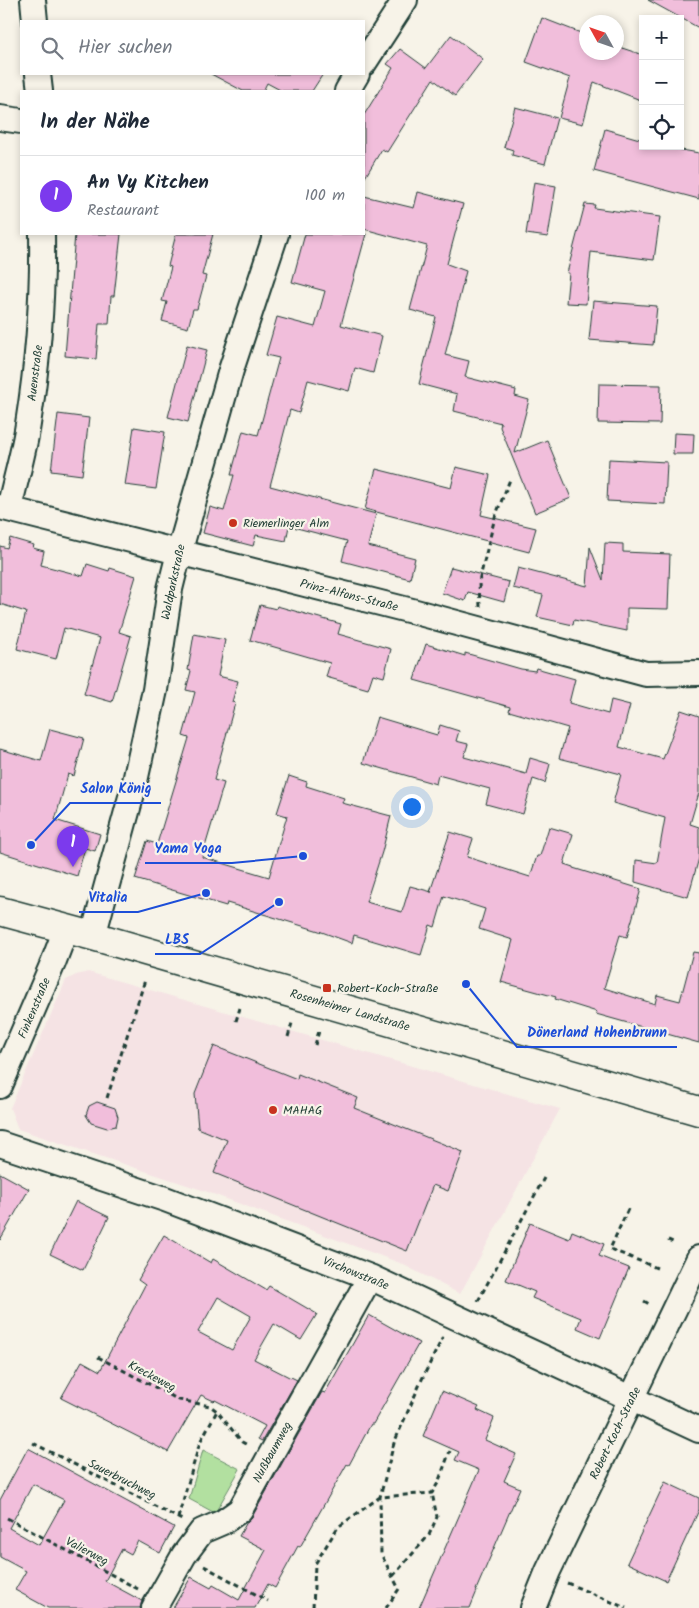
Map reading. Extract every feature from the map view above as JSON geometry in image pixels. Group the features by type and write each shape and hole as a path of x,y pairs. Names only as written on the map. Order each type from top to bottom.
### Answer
{"main road":[{"name":"Rosenheimer Landstraße","path":"0,911 93,936 699,1111"}],"street":[{"path":"33,0 35,20"},
{"path":"365,60 405,0"},
{"path":"38,75 40,90"},
{"path":"348,90 356,75"},
{"path":"0,118 20,121"},
{"name":"Auenstraße","path":"4,508 28,425 39,336 43,273 42,235"},
{"name":"Waldparkstraße","path":"93,936 134,786 155,690 170,589 179,553 230,370 276,235"},
{"name":"Prinz-Alfons-Straße","path":"4,508 475,628 646,674 699,673"},
{"name":"Finkenstraße","path":"0,1086 66,929"},
{"name":"Virchowstraße","path":"0,1144 165,1199 370,1277 699,1430"},
{"name":"Robert-Koch-Straße","path":"533,1608 548,1571 699,1258"},
{"name":"Nußbaumweg","path":"156,1604 184,1555 202,1531 223,1522 240,1510 370,1277"}],"path":[{"path":"475,628 480,609 479,582 481,573 495,518 511,477"},
{"path":"107,1098 145,980"},
{"path":"236,1021 240,1008"},
{"path":"288,1036 292,1023"},
{"path":"316,1045 319,1031"},
{"path":"386,1608 399,1590 381,1554 380,1497 394,1443 423,1377 460,1320 544,1178"},
{"path":"628,1209 610,1249 657,1268"},
{"path":"668,1240 675,1243"},
{"path":"644,1301 649,1304"},
{"name":"Kreckeweg","path":"98,1357 180,1400 210,1406 217,1411"},
{"path":"178,1518 200,1442 217,1411 242,1442 270,1458"},
{"name":"Sauerbruchweg","path":"33,1443 202,1531"},
{"path":"393,1576 429,1536 437,1516 432,1493 438,1483 450,1451"},
{"path":"314,1608 315,1564 338,1527 380,1497 432,1493"},
{"name":"Valierweg","path":"7,1518 156,1604"},
{"path":"184,1555 268,1601"},
{"path":"564,1582 626,1608"}],"shaded area":[{"name":"MAHAG","path":"88,972 560,1109 460,1294 400,1263 202,1190 18,1129 10,1108 66,980"}],"green space":[{"path":"203,1450 240,1469 215,1513 189,1499"}],"building":[{"path":"648,0 699,0 699,28 684,20 684,15 675,15"},
{"path":"542,18 579,32 579,60 624,60 624,49 639,54 639,99 594,82 583,124 559,118 570,78 526,62"},
{"path":"451,35 483,59 455,96 433,79 387,152 382,149 365,177 365,113 393,68 387,64 400,49 426,68"},
{"path":"213,75 322,75 313,90 280,90 267,83 264,90 241,90"},
{"path":"515,107 557,118 545,164 512,155 513,150 504,147"},
{"path":"605,129 639,139 639,150 682,150 699,153 699,199 594,171"},
{"path":"534,182 556,186 548,237 526,234"},
{"path":"418,192 463,204 447,264 466,271 445,355 469,361 465,377 516,390 515,396 529,400 515,453 547,440 571,498 535,513 500,427 501,423 454,411 457,394 419,384 436,317 410,310 427,246 365,229 365,196 414,208"},
{"path":"585,204 595,205 594,208 660,217 654,260 591,252 586,304 566,303 569,273 567,273"},
{"path":"366,234 341,325 382,336 373,373 355,368 349,391 308,380 299,413 290,410 270,486 376,514 368,546 415,558 410,579 342,561 347,541 289,526 286,541 256,535 253,546 203,533 210,507 224,511 234,475 231,475 243,431 258,435 279,358 266,355 277,317 315,327 325,291 292,282 305,235"},
{"path":"75,235 121,235 114,296 111,296 109,324 99,324 96,359 65,356"},
{"path":"176,235 213,235 202,275 206,276 197,309 193,309 188,328 162,321 167,302 162,301 171,267 168,266"},
{"path":"593,301 657,306 653,345 589,340"},
{"path":"187,345 207,350 188,422 168,417"},
{"path":"599,384 661,385 660,424 598,423"},
{"path":"58,414 89,418 82,475 51,471"},
{"path":"134,427 165,432 156,489 125,485"},
{"path":"674,433 694,434 693,454 673,454"},
{"path":"609,459 667,462 665,504 607,501"},
{"path":"456,467 490,475 481,515 536,528 529,552 365,509 376,469 451,488"},
{"path":"10,538 34,545 33,548 44,551 41,565 83,576 87,564 109,571 110,568 136,576 119,632 131,636 112,702 84,694 100,638 64,628 56,659 17,649 26,612 0,604 0,546 7,548"},
{"path":"605,543 623,544 623,552 670,554 668,609 627,608 627,631 574,620 573,625 537,617 543,595 513,588 518,568 587,586 590,547 603,580"},
{"path":"451,567 509,582 504,602 468,592 465,601 442,593"},
{"path":"260,605 276,609 277,606 341,624 338,634 391,649 384,677 373,674 368,689 326,677 330,663 250,640"},
{"path":"194,634 225,640 218,676 238,681 232,702 235,703 214,780 224,783 202,857 269,877 287,816 277,813 289,776 307,782 306,786 344,798 342,803 391,816 366,902 402,912 410,886 430,892 450,832 473,839 467,857 530,877 537,856 540,856 549,827 573,834 564,864 641,889 627,937 620,935 604,988 655,1004 657,995 680,1001 693,952 699,953 699,1043 596,1014 597,1012 555,999 556,997 501,982 513,940 479,929 485,909 444,896 435,927 430,925 421,955 354,935 352,943 227,903 226,906 135,879 147,841 157,844 189,738 183,736 195,692 186,690 191,671 188,670"},
{"path":"426,644 465,656 465,653 521,669 535,671 536,668 575,679 569,703 608,714 611,700 630,705 619,747 663,759 681,710 699,716 699,793 690,824 699,827 699,858 688,897 635,882 636,860 657,863 665,818 613,803 621,774 559,758 568,728 509,711 510,707 414,680"},
{"path":"377,717 437,735 440,725 459,731 456,741 468,744 464,757 526,774 530,758 550,764 545,783 533,779 523,814 486,804 490,789 438,775 436,784 363,763"},
{"path":"50,729 84,738 74,776 68,774 55,820 100,834 95,851 85,848 77,876 0,852 0,749 41,761"},
{"path":"214,1046 297,1079 298,1074 358,1098 354,1108 463,1152 448,1191 433,1185 407,1251 214,1173 227,1140 198,1128 195,1094"},
{"path":"97,1102 115,1108 118,1117 116,1126 107,1128 91,1123 86,1115 89,1106"},
{"path":"0,1173 29,1189 0,1240"},
{"path":"76,1201 109,1217 83,1270 50,1254"},
{"path":"530,1223 569,1239 572,1231 604,1244 599,1256 629,1268 600,1338 577,1328 581,1318 532,1298 535,1292 506,1280"},
{"path":"164,1235 211,1263 213,1259 266,1290 269,1286 317,1314 301,1340 274,1324 254,1359 297,1380 262,1441 258,1439 265,1426 215,1400 201,1395 168,1452 61,1398 82,1361 100,1371 145,1285 138,1280","holes":["218,1297 251,1316 232,1350 198,1332"]},
{"path":"369,1315 419,1343 275,1588 268,1584 255,1608 173,1608 191,1577 211,1588 213,1585 239,1600 266,1550 239,1536 252,1517 322,1392 325,1393"},
{"path":"442,1391 479,1407 477,1410 494,1418 485,1440 516,1454 504,1481 520,1488 470,1608 419,1608 479,1470 455,1460 459,1452 423,1436"},
{"path":"28,1448 174,1527 160,1553 138,1541 131,1554 122,1549 105,1581 142,1601 140,1608 48,1608 15,1590 26,1571 0,1557 0,1500","holes":["33,1484 64,1500 39,1545 9,1528"]},
{"path":"665,1482 699,1498 699,1510 666,1581 627,1563"}],"place":[{"name":"Riemerlinger Alm","path":"233,523"},
{"name":"Salon König","path":"31,845"},
{"name":"Yama Yoga","path":"303,856"},
{"name":"An Vy Kitchen","path":"73,867"},
{"name":"Vitalia","path":"206,893"},
{"name":"LBS","path":"279,902"},
{"name":"Dönerland Hohenbrunn","path":"466,984"},
{"name":"Robert-Koch-Straße","path":"327,988"},
{"name":"MAHAG","path":"273,1110"}]}
